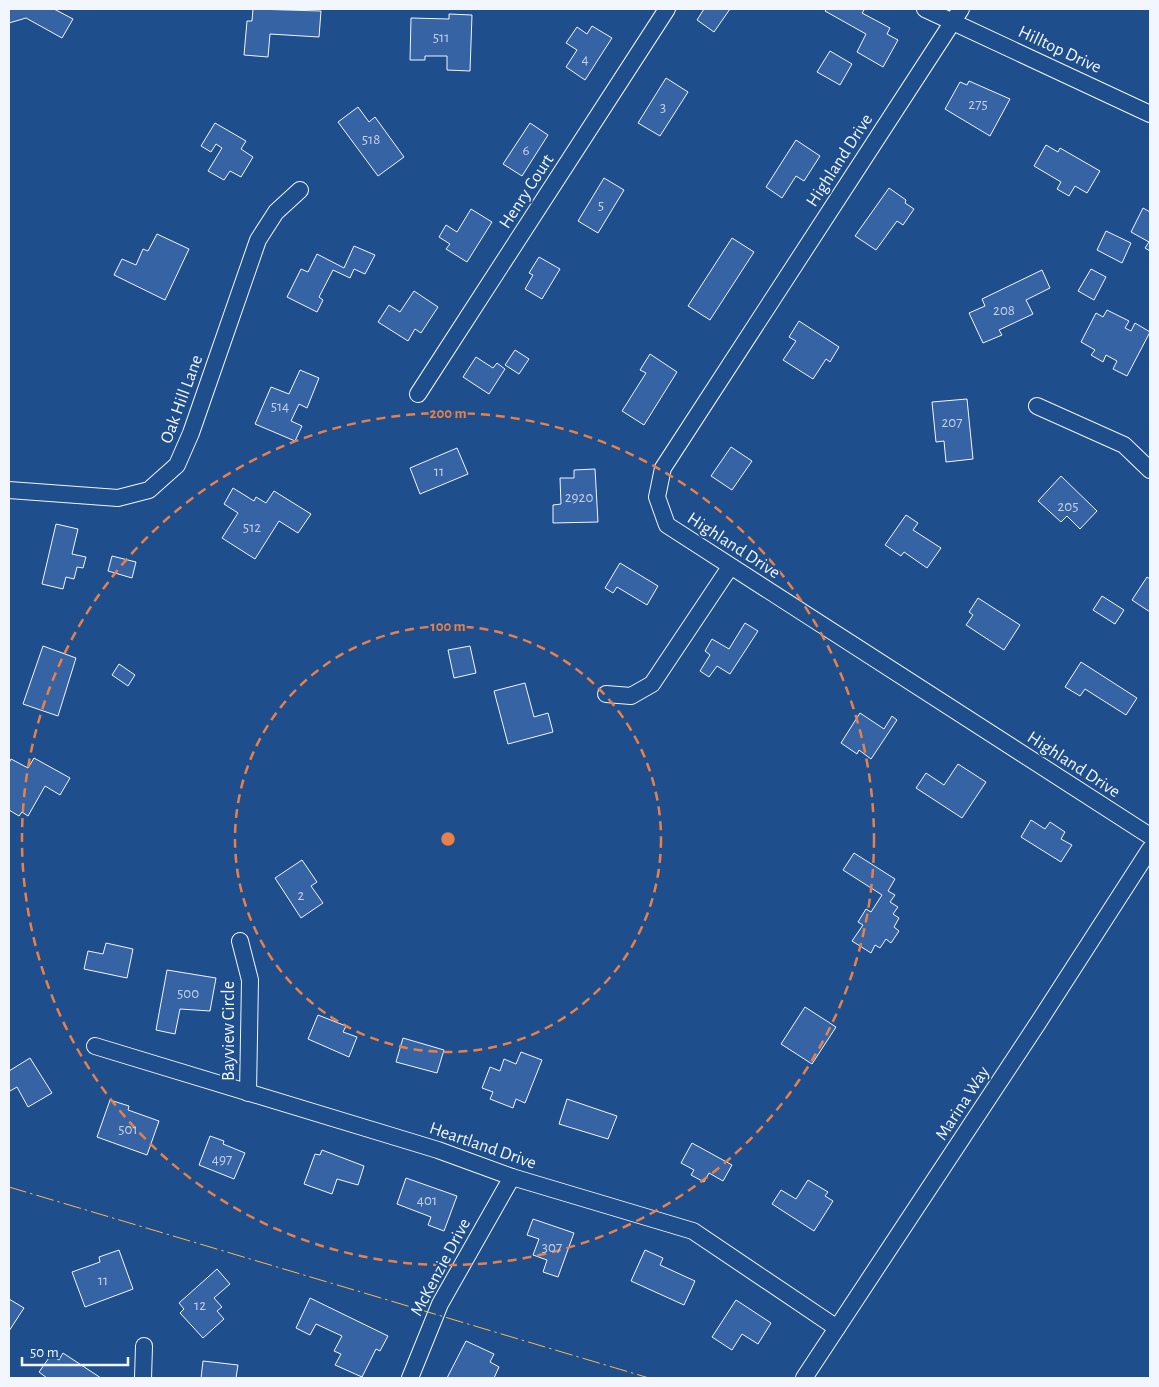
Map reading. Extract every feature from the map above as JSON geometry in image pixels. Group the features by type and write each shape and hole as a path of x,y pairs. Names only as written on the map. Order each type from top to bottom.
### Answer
{"street":[{"name":"Henry Court","path":"418,394 667,9"},
{"name":"Hilltop Drive","path":"926,9 957,15 1150,114"},
{"name":"Highland Drive","path":"957,15 663,468 658,497 667,525 1150,836"},
{"name":"Oak Hill Lane","path":"9,490 118,498 149,490 177,465 191,433 258,240 276,212 300,190"},
{"path":"1037,406 1124,446 1150,470"},
{"path":"606,694 631,696 652,684 730,567"},
{"name":"Marina Way","path":"804,1378 1150,849"},
{"name":"Bayview Circle","path":"240,941 250,980 248,1093"},
{"name":"Heartland Drive","path":"95,1046 438,1150 512,1177 693,1231 837,1328"},
{"name":"McKenzie Drive","path":"410,1378 440,1304 512,1177"},
{"path":"143,1378 144,1346"}],"building":[{"path":"9,9 54,9 73,19 62,38 26,18 9,23"},
{"path":"253,9 321,11 319,37 270,34 268,57 244,55 247,21 252,21"},
{"path":"704,9 730,9 714,32 697,20"},
{"path":"827,9 861,9 864,10 862,13 890,28 887,34 898,40 883,67 857,52 866,34 825,11"},
{"path":"449,14 472,15 470,71 447,70 447,56 425,56 425,60 410,60 411,18 449,19"},
{"path":"592,26 612,38 585,80 566,67 577,50 566,43 577,27 587,34"},
{"path":"830,51 852,64 840,85 817,72"},
{"path":"666,78 688,92 660,136 638,123"},
{"path":"969,81 1010,99 990,136 945,109 960,82 967,85"},
{"path":"358,107 369,122 375,117 404,157 378,176 338,122"},
{"path":"215,123 246,141 241,149 253,157 241,177 230,171 224,180 208,171 222,148 216,144 211,152 201,146"},
{"path":"530,123 548,135 522,176 503,164"},
{"path":"796,140 820,156 804,181 796,176 782,198 766,187"},
{"path":"1046,145 1058,152 1060,148 1100,171 1087,193 1075,186 1069,196 1057,189 1061,182 1034,166"},
{"path":"604,178 624,190 598,233 578,221"},
{"path":"889,188 906,200 905,203 914,209 903,225 897,221 876,250 855,236"},
{"path":"1143,208 1150,212 1150,251 1145,248 1149,242 1131,232"},
{"path":"471,209 492,222 467,262 446,249 450,244 439,237 446,225 457,232"},
{"path":"1106,231 1131,243 1122,263 1097,250"},
{"path":"157,234 189,249 165,300 114,275 122,259 136,265 143,249 148,251"},
{"path":"732,238 754,252 710,320 688,306"},
{"path":"354,246 375,255 365,274 354,269 350,278 333,270 319,297 323,300 317,312 287,297 301,269 308,272 317,254 344,268"},
{"path":"539,257 560,269 542,299 525,289 533,275 529,273"},
{"path":"1091,269 1106,277 1094,300 1078,291"},
{"path":"1042,270 1050,288 1026,300 1033,314 999,330 1002,335 983,343 969,313 985,306 982,299"},
{"path":"414,291 438,307 421,333 415,329 408,341 378,322 389,305 400,312"},
{"path":"1107,310 1129,321 1125,328 1131,331 1135,323 1150,332 1127,376 1113,369 1117,361 1106,355 1103,362 1091,355 1095,350 1081,342 1096,313 1103,317"},
{"path":"799,321 839,347 830,362 826,359 813,379 783,360 796,341 789,337"},
{"path":"515,350 529,359 519,374 505,365"},
{"path":"650,354 677,372 644,425 622,411 646,373 640,370"},
{"path":"476,357 493,368 497,363 505,369 489,394 463,377"},
{"path":"300,370 319,378 307,408 299,404 291,421 302,426 295,441 255,424 271,387 289,394"},
{"path":"967,399 973,459 946,462 944,441 936,442 932,402"},
{"path":"731,447 752,461 732,490 711,476"},
{"path":"457,448 468,474 420,494 410,468"},
{"path":"595,469 598,522 553,523 553,505 561,504 560,478 574,478 574,470"},
{"path":"1061,476 1097,511 1080,529 1067,516 1061,522 1038,501"},
{"path":"233,488 254,501 256,497 266,503 274,491 311,514 298,533 279,521 255,559 222,538 238,513 224,504"},
{"path":"906,515 918,523 913,530 941,548 927,568 904,552 901,556 885,545"},
{"path":"56,524 78,529 72,554 86,557 83,568 77,567 74,579 66,577 63,589 42,584"},
{"path":"112,556 136,562 132,578 108,571"},
{"path":"620,563 658,586 647,605 617,587 613,593 605,588"},
{"path":"1147,577 1150,579 1150,612 1132,600"},
{"path":"1102,596 1124,610 1115,624 1093,610"},
{"path":"978,598 1020,625 1004,650 966,625 973,615 969,612"},
{"path":"745,623 758,631 730,674 717,666 709,677 700,671 710,655 705,651 712,639 729,649"},
{"path":"43,646 76,658 58,716 23,704"},
{"path":"470,646 476,673 454,678 448,650"},
{"path":"1081,662 1137,698 1126,715 1085,689 1080,696 1065,687"},
{"path":"119,664 135,675 128,686 112,675"},
{"path":"525,683 534,717 548,713 553,732 508,744 494,691"},
{"path":"860,713 884,729 892,716 897,720 871,759 859,750 857,754 841,743"},
{"path":"34,758 70,778 60,795 45,786 28,816 22,812 19,816 9,810 9,763 11,759 28,768"},
{"path":"958,764 986,782 962,818 916,788 926,773 944,785"},
{"path":"1031,820 1045,829 1050,822 1065,832 1061,839 1072,845 1061,862 1021,837"},
{"path":"854,853 895,879 888,891 895,895 890,902 898,907 893,914 899,918 894,927 899,931 891,943 886,939 880,948 875,945 871,953 852,941 863,925 858,922 866,909 871,912 882,895 843,870"},
{"path":"302,860 317,882 311,886 323,903 301,918 275,878"},
{"path":"106,943 133,949 127,978 84,969 88,951 103,954"},
{"path":"167,970 216,978 210,1011 180,1009 175,1034 156,1030"},
{"path":"805,1007 836,1027 812,1064 781,1044"},
{"path":"318,1015 346,1026 343,1032 357,1037 349,1057 308,1039"},
{"path":"403,1038 444,1050 437,1073 396,1062"},
{"path":"521,1052 542,1060 525,1103 516,1099 513,1108 490,1099 493,1092 482,1088 490,1067 500,1071 504,1059 516,1064"},
{"path":"30,1058 52,1093 28,1107 17,1087 10,1091 9,1071"},
{"path":"567,1099 617,1116 608,1139 559,1124"},
{"path":"110,1100 129,1106 128,1110 159,1121 147,1155 97,1137"},
{"path":"210,1136 224,1141 223,1144 245,1153 234,1179 199,1165"},
{"path":"692,1143 732,1165 723,1181 709,1173 704,1182 691,1175 694,1170 681,1163"},
{"path":"322,1150 364,1166 358,1185 337,1179 332,1194 304,1184 315,1154 320,1155"},
{"path":"406,1178 457,1196 444,1231 428,1225 431,1217 397,1204"},
{"path":"808,1180 828,1192 825,1196 833,1201 814,1231 772,1204 781,1190 796,1199"},
{"path":"533,1219 574,1233 558,1277 543,1272 547,1260 533,1255 539,1239 527,1235"},
{"path":"119,1250 133,1289 85,1307 72,1272 100,1262 99,1257"},
{"path":"645,1250 663,1258 660,1265 695,1281 684,1305 631,1281"},
{"path":"217,1269 230,1284 214,1298 222,1307 217,1311 224,1319 203,1338 180,1313 184,1309 179,1303"},
{"path":"310,1298 388,1336 380,1351 376,1349 362,1377 335,1365 341,1354 334,1351 342,1336 316,1324 310,1335 296,1328"},
{"path":"9,1299 24,1308 9,1331"},
{"path":"736,1300 771,1323 758,1344 742,1334 732,1350 712,1337"},
{"path":"466,1341 494,1354 490,1362 499,1367 494,1378 447,1378"},
{"path":"63,1353 101,1378 47,1378 39,1372 51,1355 59,1360"},
{"path":"203,1361 238,1365 236,1378 201,1378"}],"power":[{"path":"9,1187 649,1378"}]}
